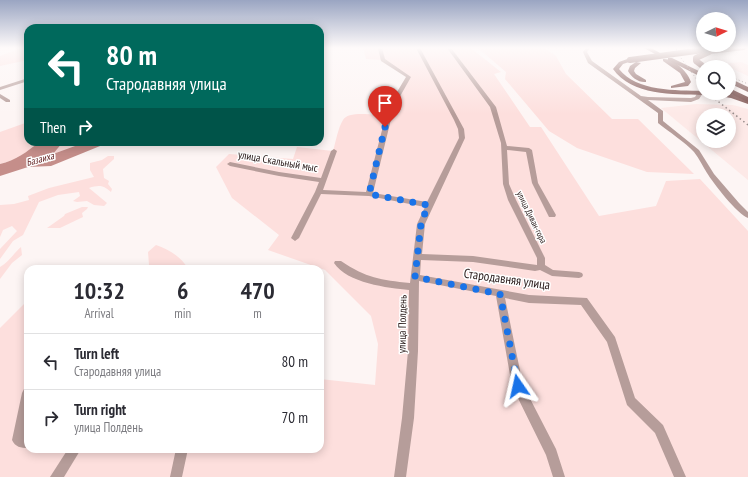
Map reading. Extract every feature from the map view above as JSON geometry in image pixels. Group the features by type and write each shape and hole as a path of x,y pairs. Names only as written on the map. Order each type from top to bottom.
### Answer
{"highway":[{"path":"736,88 748,94"},
{"path":"736,94 748,101"}],"main road":[{"path":"617,70 618,74 634,83 662,90 696,93"},
{"path":"631,70 633,75 641,80 662,86 686,85 688,78 681,70"},
{"path":"736,84 748,90"},
{"path":"736,97 748,101"}],"street":[{"path":"369,194 391,107 409,77 399,70"},
{"name":"улица Полдень","path":"400,477 408,418 412,358 414,282 421,224 428,205 439,187 462,138 461,129 457,120 430,70"},
{"name":"улица Диван-гора","path":"466,70 493,107 504,143 506,184 512,200 541,258 541,267"},
{"path":"602,70 661,112 660,122 696,151 711,175 726,194 748,216"},
{"path":"0,89 24,80"},
{"path":"0,96 8,101"},
{"path":"639,97 655,100 691,100 696,98"},
{"path":"504,148 529,150 535,183 552,215"},
{"name":"улица Скальный мыс","path":"295,238 319,192 322,180 334,151"},
{"name":"улица Скальный мыс","path":"230,164 279,174 322,180"},
{"path":"319,192 369,194 428,205"},
{"path":"416,257 473,260 535,268 541,267 552,273 578,275"},
{"name":"Стародавняя улица","path":"338,263 354,275 372,282 414,282 529,299 584,301 611,340 631,401 659,429 680,477"},
{"path":"500,294 518,386 552,453 559,477"},
{"path":"24,412 18,440 24,442"},
{"path":"56,477 72,453"},
{"path":"176,477 181,453"}],"shaded area":[{"path":"399,70 499,70 501,72 494,74 530,127 541,127 599,216 656,206 666,181 700,179 748,231 748,477 0,477 0,328 24,304 24,453 324,453 324,379 375,385 378,344 371,316 324,270 324,265 311,265 268,250 279,235 232,198 216,167 229,154 293,159 297,147 333,151 340,127 346,117 364,114 388,117 409,77"},
{"path":"504,70 564,70 612,119 638,119 694,174 647,172 577,148 549,131 505,79 506,72"},
{"path":"736,70 736,70 748,70 748,76"},
{"path":"696,104 733,105 748,109 748,180 709,148 736,148 736,108 696,108 696,137 661,108"},
{"path":"24,123 24,146 34,146 16,158 0,164 0,132"},
{"path":"60,146 75,146 53,154"},
{"path":"108,156 114,156 114,159 103,169 104,178 109,181 108,184 112,189 111,192 101,186 89,188 107,203 104,206 94,205 87,201 73,201 80,196 79,192 58,195 39,202 23,235 13,241 0,259 0,249 17,231 12,226 3,230 0,237 0,205 14,204 29,200 28,196 49,188 94,177 90,170 90,163 102,160"},
{"path":"82,207 88,207 82,213 83,217 60,228 47,228 65,214"},
{"path":"156,245 174,254 185,265 149,265 148,252"},
{"path":"21,247 22,255 12,263 0,279 0,267 6,263"}],"water":[{"name":"Базаиха","path":"34,146 60,146 53,154 75,146 100,146 51,166 28,167 0,176 0,164 6,163"}],"railway":[{"path":"690,70 696,78"},
{"path":"736,79 748,84"},
{"path":"716,100 748,125"}],"route":[{"path":"385,127 369,194 428,205 421,224 416,257 415,277 500,294 518,386"}]}
